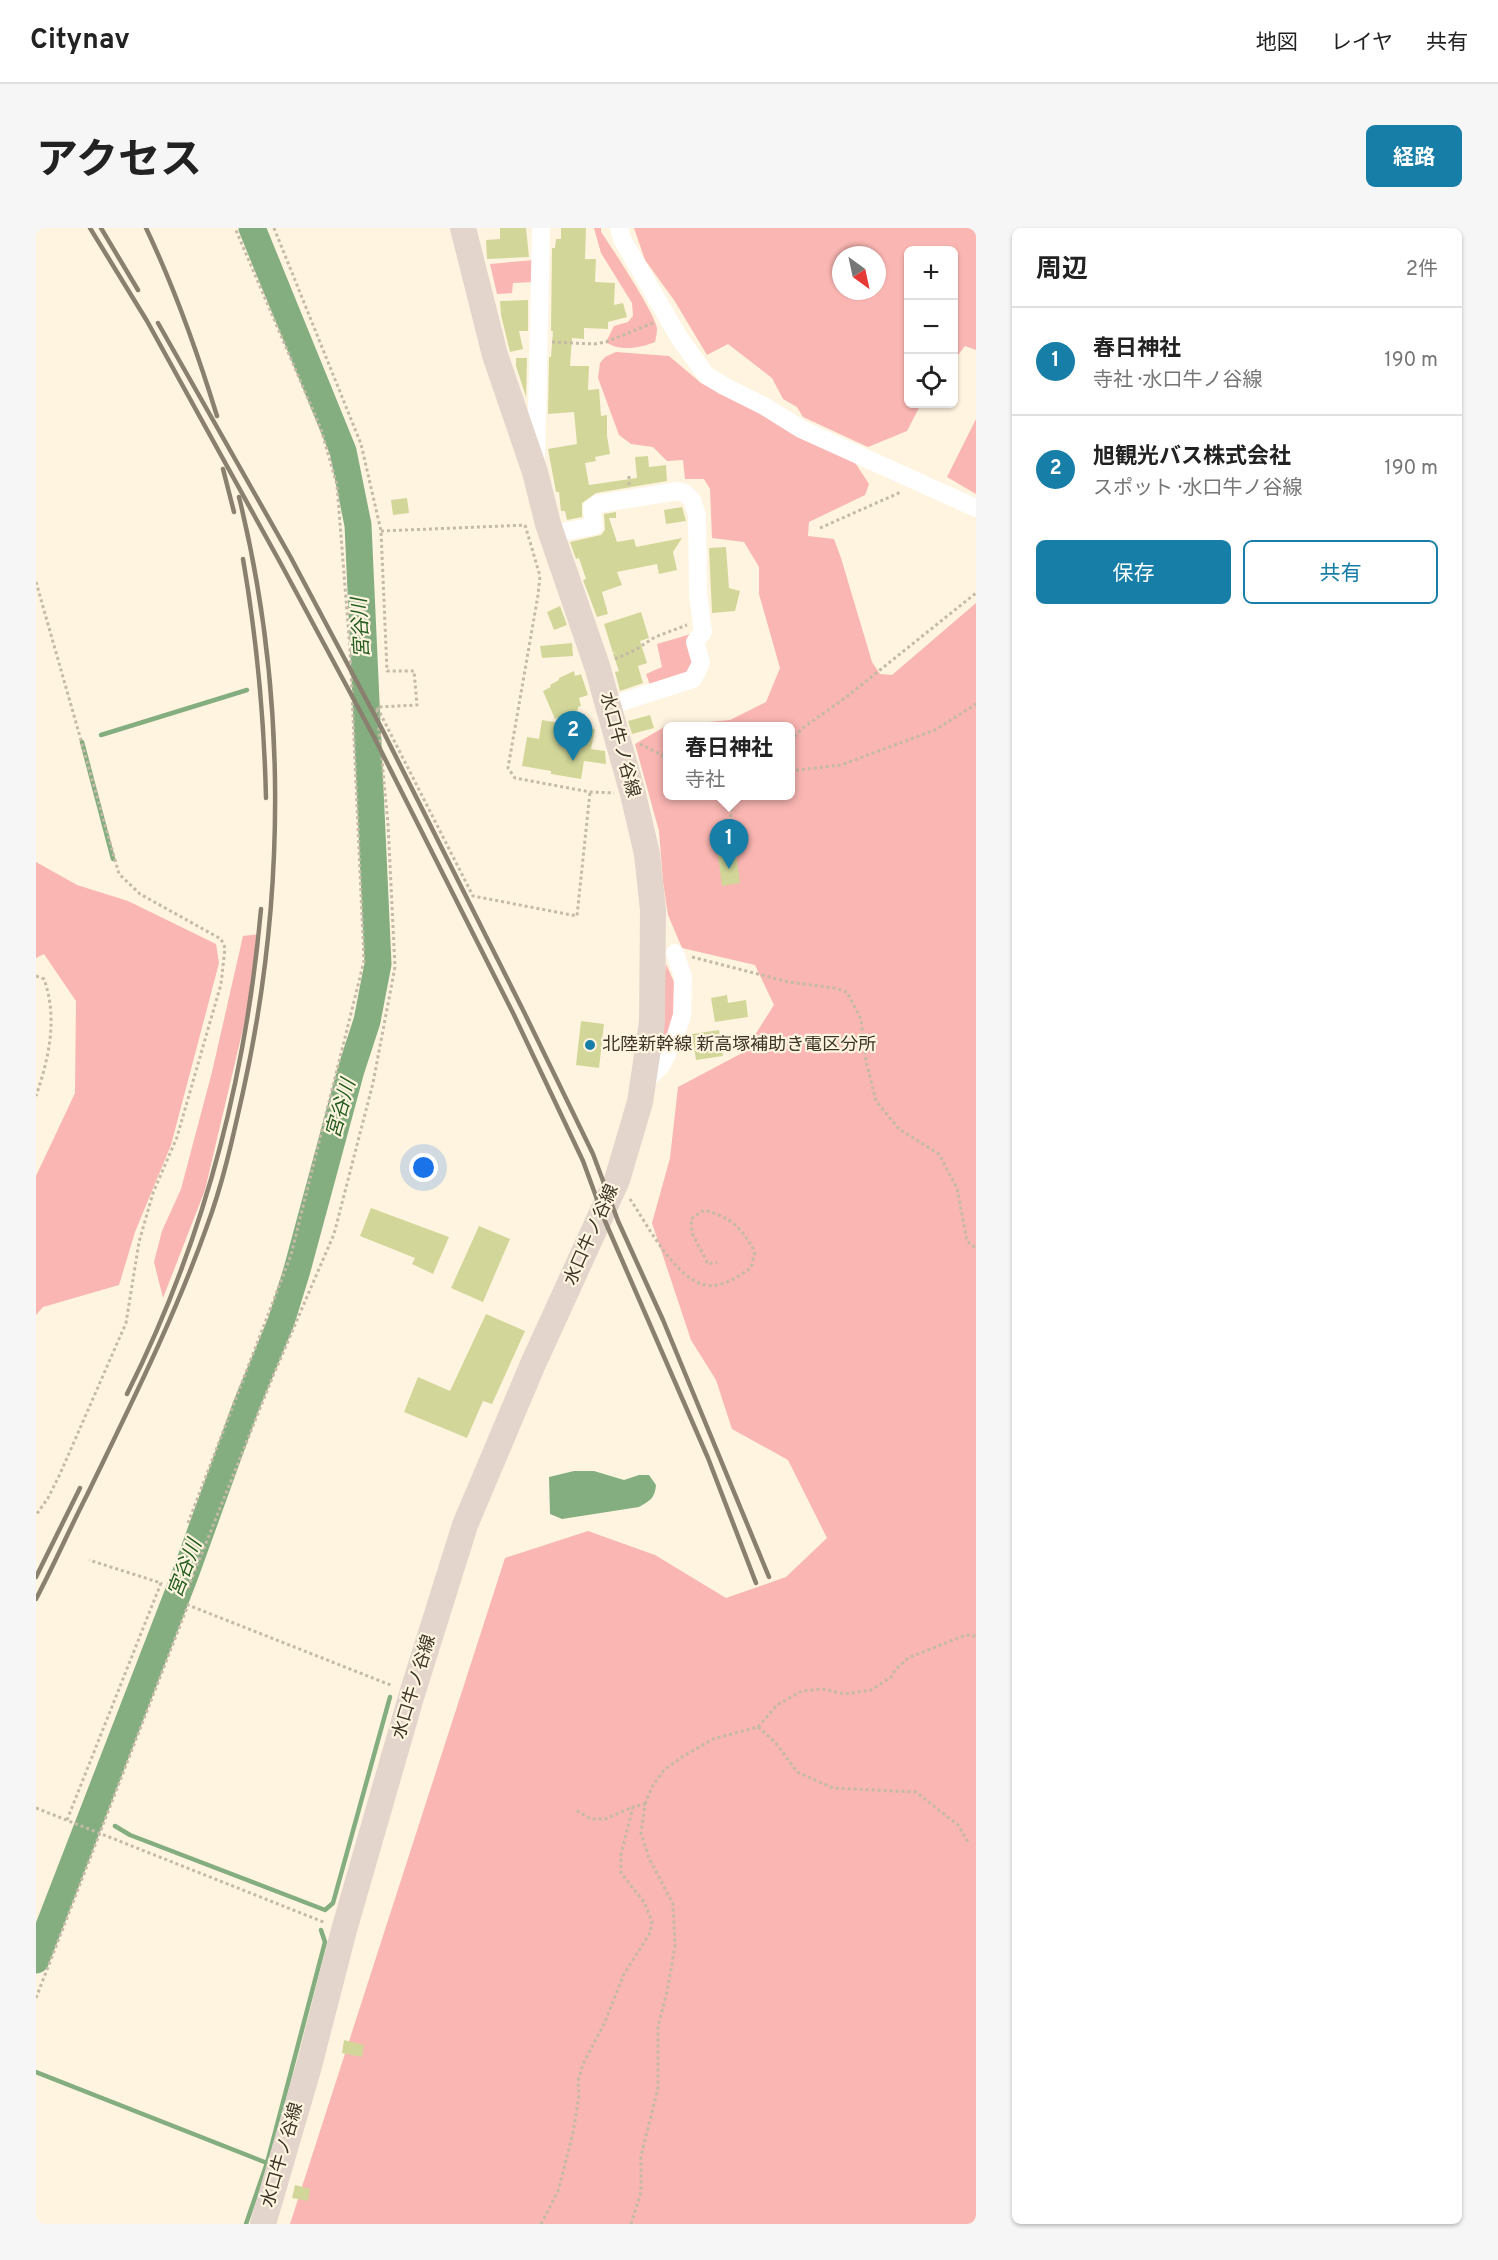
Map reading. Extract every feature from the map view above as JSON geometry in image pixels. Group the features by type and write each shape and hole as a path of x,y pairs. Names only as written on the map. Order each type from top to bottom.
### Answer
{"main road":[{"name":"水口牛ノ谷線","path":"262,2224 309,2066 344,1930 412,1694 465,1525 533,1364 617,1180 640,1102 652,1022 653,917 647,854 633,794 597,666 552,534 535,471 495,355 463,228"}],"street":[{"path":"535,471 541,228"},
{"path":"619,228 622,239 680,339 706,375 801,429 976,508"},
{"path":"552,534 594,526 592,508 598,504 678,491 685,493 692,500 697,515 700,620 703,632 696,642 701,663 693,679 609,706"},
{"path":"644,1075 653,1074 661,1066 675,1038 682,1015 683,977 675,953"}],"path":[{"path":"188,1523 291,1255 364,960 350,651 337,485 321,429 235,228"},
{"path":"274,228 361,444 381,531 387,671 414,671 417,705 377,708"},
{"path":"538,342 594,344 606,342 668,317"},
{"path":"820,528 922,483"},
{"path":"381,531 525,525 540,576 508,768 515,778 590,792 633,794"},
{"path":"36,582 119,874 140,894 221,939 225,948 221,984 177,1137 153,1193 139,1242 126,1323 60,1474 36,1515"},
{"path":"795,736 976,593"},
{"path":"597,666 635,650 655,638 700,620"},
{"path":"795,770 841,765 935,730 976,704"},
{"path":"377,708 473,896 577,916 590,792"},
{"path":"188,1588 273,1376 334,1234 373,1083 395,968 388,824 377,708"},
{"path":"617,733 663,756"},
{"path":"730,829 734,800"},
{"path":"675,953 789,982 847,992 861,1019 866,1060 876,1101 898,1129 939,1154 957,1188 968,1241 976,1248"},
{"path":"36,976 44,979 52,1014 48,1062 36,1096"},
{"path":"617,1180 672,1263 698,1284 717,1285 736,1278 751,1268 756,1252 744,1233 723,1215 704,1210 691,1219 692,1233 708,1264 717,1262"},
{"path":"67,1820 161,1583 89,1560"},
{"path":"36,1998 188,1605 412,1694"},
{"path":"631,2224 641,2192 641,2156 657,2088 658,2026 675,1946 673,1904 649,1858 641,1833 645,1804 652,1787 664,1770 682,1757 713,1739 759,1727 777,1705 802,1691 823,1689 844,1694 871,1690 891,1677 908,1658 966,1635 976,1636"},
{"path":"759,1727 776,1743 797,1772 833,1788 916,1792 958,1826 968,1842"},
{"path":"573,1809 591,1819 605,1819 645,1804"},
{"path":"36,1808 344,1930"},
{"path":"541,2224 558,2191 573,2133 579,2095 578,2081 583,2064 604,2024 624,1974 650,1933 652,1921 644,1902 621,1873 621,1854 633,1808"}],"shaded area":[{"path":"594,228 601,228 601,232 649,309 657,328 655,342 624,348 606,342 614,326 628,322 633,316 632,303 601,253"},
{"path":"634,228 976,228 976,350 965,346 958,355 958,246 904,246 904,408 919,408 907,431 868,447 803,417 797,407 783,399 772,378 728,344 707,355 674,300 645,260"},
{"path":"534,260 534,282 513,283 512,293 497,294 490,264"},
{"path":"616,352 669,356 701,383 854,461 869,484 865,495 809,522 808,536 834,539 872,662 880,674 892,675 976,603 976,2224 290,2224 505,1558 588,1531 655,1555 726,1598 786,1577 827,1538 788,1460 732,1429 716,1380 691,1340 652,1223 670,1158 678,1087 744,1052 774,1005 755,965 682,948 668,915 659,831 635,744 663,728 663,800 795,800 795,722 709,722 730,720 766,702 780,668 759,594 759,567 744,542 712,538 710,489 704,479 685,479 683,460 667,461 653,447 631,444 619,435 598,378 600,363 605,357"},
{"path":"976,419 976,494 947,477"},
{"path":"691,634 697,663 691,676 651,688 646,674 662,667 657,644"},
{"path":"36,862 77,885 128,901 216,944 219,963 171,1145 135,1232 119,1285 43,1307 36,1315 36,1176 75,1093 76,1001 44,954 36,958"},
{"path":"260,934 245,1020 205,1190 163,1298 154,1262 162,1231 181,1189 212,1072 243,936"},
{"path":"666,964 674,982 675,1027 655,1058"},
{"path":"574,1471 594,1471 624,1480 639,1475 649,1475 656,1485 651,1499 639,1507 562,1519 550,1514 549,1477"}],"building":[{"path":"500,228 526,228 529,257 487,259 486,240 500,239"},
{"path":"561,228 586,228 585,259 596,259 595,282 615,283 614,305 623,303 627,317 608,322 608,329 584,328 584,339 572,338 570,366 589,366 588,390 599,389 601,416 607,415 610,454 595,457 596,461 585,463 589,485 637,478 635,457 648,456 649,467 666,465 667,481 596,493 582,503 582,517 567,520 565,511 561,511 559,492 556,492 548,449 577,444 574,412 548,414 549,357 551,357 553,331 551,331 552,248 555,248 556,239 561,239"},
{"path":"528,300 528,331 519,331 523,349 510,352 500,301"},
{"path":"516,358 527,358 526,397 516,366"},
{"path":"407,498 409,513 393,515 391,500"},
{"path":"682,507 686,521 666,524 664,510"},
{"path":"616,512 616,518 609,518 617,542 634,539 636,547 682,538 673,552 677,570 659,574 657,564 617,572 622,585 602,592 608,614 597,617 583,580 586,579 579,558 576,559 570,542 601,535 605,530 604,514"},
{"path":"726,547 729,588 740,591 735,611 712,613 709,548"},
{"path":"560,606 567,625 554,630 547,612"},
{"path":"641,612 649,638 640,641 647,663 638,666 643,683 620,691 615,672 619,671 613,654 616,652 613,653 604,624"},
{"path":"572,643 573,656 542,658 540,646"},
{"path":"574,671 575,676 581,674 588,695 579,698 581,706 578,710 555,719 543,691 551,687 550,685 559,678"},
{"path":"650,715 654,728 632,734 628,721"},
{"path":"542,720 595,729 591,749 605,751 606,764 584,761 581,779 522,766 527,737 539,739"},
{"path":"736,853 740,883 722,886 718,855"},
{"path":"727,995 728,1003 746,1000 748,1017 715,1022 711,998"},
{"name":"北陸新幹線 新高塚補助き電区分所","path":"581,1021 604,1024 599,1068 576,1065"},
{"path":"719,1030 723,1056 696,1060 692,1034"},
{"path":"371,1208 449,1237 433,1274 412,1264 415,1258 360,1236"},
{"path":"479,1226 510,1239 483,1302 451,1288"},
{"path":"486,1314 525,1331 492,1404 483,1401 467,1438 404,1412 418,1377 450,1391"},
{"path":"344,2040 364,2045 362,2057 342,2053"},
{"path":"295,2185 310,2189 308,2201 292,2198"}],"waterway":[{"name":"宮谷川","path":"36,1960 185,1575 246,1406 281,1322 351,1070 367,1021 378,964 358,525 343,451 252,228"},
{"path":"101,735 247,690"},
{"path":"82,742 113,859"},
{"path":"115,1826 130,1835 325,1910 333,1903 390,1697"},
{"path":"246,2224 267,2163 325,1942 321,1930"},
{"path":"36,2072 267,2163"}],"railway":[{"path":"90,228 147,321 281,564 374,737 514,1015 583,1161 605,1221 708,1458 756,1583"},
{"path":"101,228 138,290"},
{"path":"146,228 185,320 217,416"},
{"path":"158,323 290,556 382,729 524,1012 593,1154 618,1221 663,1320 769,1577"},
{"path":"223,469 234,512"},
{"path":"36,1599 151,1362 194,1261 213,1210 227,1160 257,1018 267,944 273,869 275,794 273,720 266,645 255,571 239,497"},
{"path":"243,559 259,678 266,798"},
{"path":"127,1394 178,1278 217,1158 244,1034 261,909"},
{"path":"36,1577 80,1488"}],"place":[{"name":"旭観光バス株式会社","path":"573,761"},
{"name":"春日神社","path":"729,869"},
{"name":"北陸新幹線 新高塚補助き電区分所","path":"590,1045"}]}
